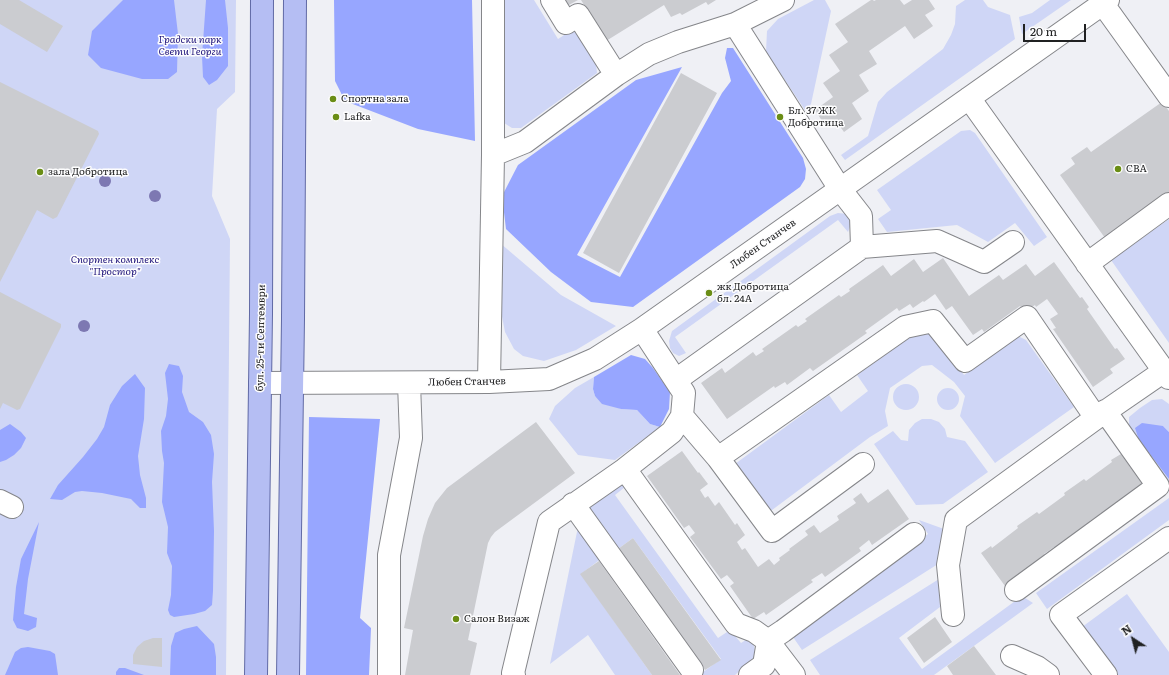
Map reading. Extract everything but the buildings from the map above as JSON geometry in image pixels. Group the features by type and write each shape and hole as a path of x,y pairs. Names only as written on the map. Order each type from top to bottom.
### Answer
{"main road":[{"name":"бул. 25-ти Септември","path":"256,675 260,383 262,0"},
{"path":"288,675 293,384 294,0"}],"street":[{"path":"489,382 493,156 493,0"},
{"path":"552,0 566,23 578,16 616,75"},
{"path":"493,156 525,142 616,75 649,54 678,42 735,24 783,0"},
{"name":"Любен Станчев","path":"260,383 489,382 549,379 595,359 642,329 1101,5"},
{"path":"1101,5 1110,34"},
{"path":"1101,5 1169,96"},
{"path":"735,24 840,189 861,216 862,247"},
{"path":"953,615 948,564 956,520 1101,414 1166,374 969,98"},
{"path":"1088,264 1169,204"},
{"path":"676,380 862,247 938,241 984,262 1013,242"},
{"path":"718,458 905,327 933,321 965,361 1027,317 1158,486 1016,590"},
{"path":"514,675 513,672 549,522 625,469 672,432 682,416 684,393 642,329"},
{"path":"389,675 389,555 411,438 409,383"},
{"path":"682,416 718,458 772,531 863,464"},
{"path":"625,469 736,624 754,631 768,641 794,675"},
{"path":"573,504 692,670"},
{"path":"750,675 764,665 768,641 914,534"},
{"path":"1106,675 1061,614 1166,547"},
{"path":"1012,656 1037,667 1048,675"}],"green space":[{"name":"Спортен комплекс \"Простор\"","path":"0,0 236,0 235,92 217,109 212,196 230,239 226,675 0,675"},
{"path":"499,0 534,0 558,39 575,28 596,64 597,73 521,128 512,128 504,123 500,116"},
{"path":"814,0 825,0 831,11 811,104 805,110 766,52 767,31 778,19"},
{"path":"965,0 983,0 988,7 1010,15 1015,39 845,160 841,155 868,136 878,102 887,92 943,49 955,24 956,6"},
{"path":"1050,0 1071,0 1022,34 1019,17 1032,13"},
{"path":"970,130 975,133 1047,237 1034,246 1015,223 988,242 957,225 887,232 878,219 891,210 877,190 961,131"},
{"path":"838,213 847,214 850,218 851,224 848,232 838,220 675,337 686,353 679,356 673,353 670,348 669,341 672,331 830,216"},
{"path":"1169,219 1169,343 1111,260"},
{"path":"500,243 561,295 616,326 576,350 544,361 523,356 514,349 505,332 500,306"},
{"path":"924,332 933,334 964,375 1018,336 1026,340 1074,407 995,463 960,416 965,396 954,382 932,365 922,366 890,388 885,411 888,426 870,437 768,513 735,464 829,395 841,412 868,391 857,375 915,334"},
{"path":"594,377 593,389 595,396 621,409 637,410 650,424 660,427 615,460 578,455 549,419 555,406 575,388"},
{"path":"906,384 915,388 919,397 915,406 906,410 897,406 893,397 897,388"},
{"path":"948,388 956,391 959,399 956,407 948,410 940,407 937,399 940,391"},
{"path":"1162,399 1169,404 1169,432 1163,426 1139,440 1169,479 1169,482 1131,432 1129,425 1129,417 1140,408 1152,400"},
{"path":"922,419 931,419 939,422 945,429 947,437 965,441 988,472 943,504 916,505 874,444 893,431 901,440 908,441 909,430 915,423"},
{"path":"618,483 625,487 615,495 718,638 730,630 741,643 749,638 754,646 756,656 735,675 699,675 721,659 633,538 618,549 584,504"},
{"path":"1169,498 1169,520 1047,609 1036,593"},
{"path":"919,520 944,529 938,564 802,650 793,637 794,632 928,534"},
{"path":"578,527 602,558 581,574 652,675 615,675 588,635 550,664"},
{"path":"939,579 940,607 899,638 922,669 1022,596 1033,603 934,675 820,675 810,660"},
{"path":"1127,594 1169,652 1169,675 1117,675 1082,627"}],"shaded area":[{"path":"123,0 174,0 178,34 177,72 168,79 142,79 101,68 88,55 92,31"},
{"path":"206,0 225,0 228,28 228,66 217,80 209,85 203,77 202,56"},
{"path":"334,0 472,0 475,141 418,129 345,101 335,81"},
{"path":"727,48 733,48 803,158 806,169 805,179 800,187 633,307 591,302 551,272 506,229 502,196 518,165 636,80 682,67 577,255 620,277 722,93 731,81 725,58"},
{"path":"631,355 645,359 670,392 669,409 660,427 650,424 637,410 621,409 602,404 595,396 593,389 594,377"},
{"path":"169,364 179,366 183,376 182,392 189,412 203,422 211,435 214,454 212,482 214,531 212,605 205,611 174,617 170,615 168,610 171,595 172,566 167,553 168,527 162,502 164,463 161,431 166,416 168,399 165,373"},
{"path":"135,374 145,388 144,419 138,456 140,475 146,498 146,508 140,508 131,499 102,493 82,491 75,492 62,500 50,499 58,485 97,439 104,427 110,405 122,386"},
{"path":"309,417 380,419 360,618 371,628 369,675 306,675"},
{"path":"1142,423 1163,426 1169,432 1169,479 1139,440 1135,428"},
{"path":"10,424 21,432 26,438 21,448 14,455 0,462 0,430"},
{"path":"39,522 28,579 24,614 37,618 36,627 28,631 17,628 13,620 16,587 21,559"},
{"path":"197,626 214,644 216,675 170,675 171,646 175,633"},
{"path":"28,647 50,651 55,654 58,675 5,675 15,652 21,648"},
{"path":"119,668 125,668 144,675 116,675"}],"place":[{"name":"Спортна зала","path":"333,99"},
{"name":"Lafka","path":"336,117"},
{"name":"Бл. 37 ЖК Добротица","path":"780,117"},
{"name":"CBA","path":"1118,169"},
{"name":"зала Добротица","path":"40,172"},
{"name":"жк Добротица бл. 24А","path":"709,293"},
{"name":"Салон Визаж","path":"456,619"}],"park label":[{"name":"Градски парк Свети Георги","path":"190,46"}]}
